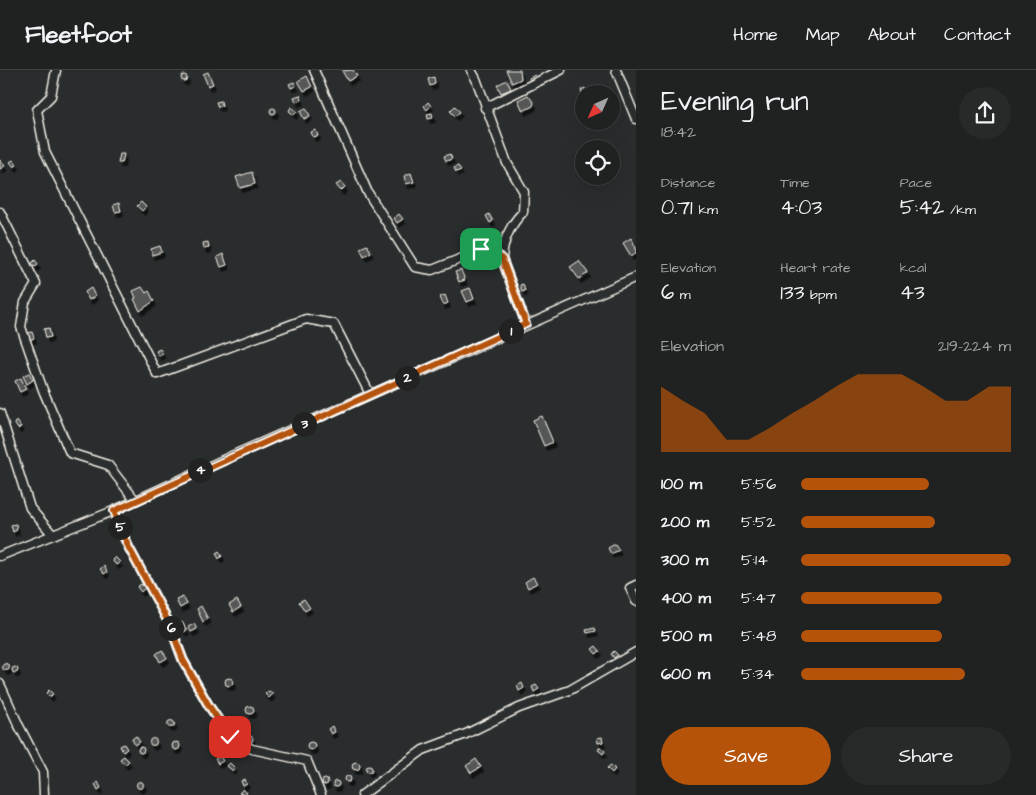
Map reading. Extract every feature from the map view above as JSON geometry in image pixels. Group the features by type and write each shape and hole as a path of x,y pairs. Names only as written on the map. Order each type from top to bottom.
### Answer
{"street":[{"path":"56,70 51,96 37,110 45,152 156,374 306,319 334,324 370,394"},
{"path":"314,70 368,193 415,267 432,270 490,247 502,259"},
{"path":"471,70 476,79 506,163 524,192 523,212 515,220 503,244 502,259 526,324"},
{"path":"485,108 561,70"},
{"path":"616,70 636,119"},
{"path":"0,212 36,284 25,302 21,327 43,390 70,453 108,465 135,500"},
{"path":"0,556 114,511 526,324 636,277"},
{"path":"0,413 30,508 53,535"},
{"path":"114,511 128,546 170,625 183,660 209,706 230,737 252,749 307,761 321,795"},
{"path":"636,585 630,588 636,601"},
{"path":"362,795 423,750 466,734 520,708 570,690 636,652"},
{"path":"0,684 43,772 44,795"}],"building":[{"path":"353,70 357,76 348,81 342,71"},
{"path":"506,70 520,70 521,79 512,83"},
{"path":"208,72 213,84 208,86 203,74"},
{"path":"184,75 187,78 184,81 181,78"},
{"path":"535,75 537,81 531,83 529,78"},
{"path":"307,76 312,87 304,91 298,81"},
{"path":"434,77 435,84 430,86 428,79"},
{"path":"507,80 511,89 501,93 497,85"},
{"path":"294,82 296,86 291,88 289,84"},
{"path":"300,95 302,100 296,102 294,97"},
{"path":"528,95 534,103 533,106 523,111 518,100"},
{"path":"221,101 222,106 218,107 216,102"},
{"path":"428,102 431,106 427,110 424,106"},
{"path":"455,106 460,112 455,116 450,111"},
{"path":"291,107 297,111 294,115 289,111"},
{"path":"273,108 276,111 273,114 270,111"},
{"path":"306,108 310,116 304,119 300,111"},
{"path":"432,113 433,118 428,119 427,114"},
{"path":"316,130 318,136 313,137 311,132"},
{"path":"120,154 124,154 122,163 118,163"},
{"path":"450,154 452,159 446,161 444,156"},
{"path":"0,160 5,166 0,169"},
{"path":"13,160 17,165 14,167 10,162"},
{"path":"458,166 461,170 456,172 454,168"},
{"path":"252,172 255,184 240,188 236,177"},
{"path":"411,173 414,182 406,184 404,176"},
{"path":"341,182 345,187 341,191 336,185"},
{"path":"141,202 146,207 142,211 137,206"},
{"path":"119,203 121,211 115,212 113,205"},
{"path":"399,214 403,219 397,223 394,218"},
{"path":"489,214 493,221 490,223 486,216"},
{"path":"631,238 636,248 636,253 631,256 623,243"},
{"path":"208,242 209,248 204,249 203,243"},
{"path":"367,245 371,252 364,256 360,248"},
{"path":"160,246 162,252 152,255 151,249"},
{"path":"223,254 227,265 221,267 217,257"},
{"path":"35,260 38,264 35,267 32,263"},
{"path":"579,261 588,273 579,279 570,267"},
{"path":"461,270 465,280 459,282 455,272"},
{"path":"523,284 525,291 522,292 520,285"},
{"path":"142,287 146,293 149,291 154,301 140,311 134,299 136,298 133,291"},
{"path":"91,288 95,296 89,300 85,292"},
{"path":"470,288 474,299 467,302 462,291"},
{"path":"445,295 448,303 443,305 440,297"},
{"path":"49,328 51,337 46,338 44,329"},
{"path":"32,332 34,338 30,340 28,333"},
{"path":"160,349 163,354 159,356 156,351"},
{"path":"29,373 33,380 27,384 23,376"},
{"path":"21,378 26,389 20,392 15,381"},
{"path":"542,416 553,442 544,446 533,420"},
{"path":"17,421 21,427 18,429 14,423"},
{"path":"16,524 17,530 13,532 11,525"},
{"path":"615,544 619,550 611,554 608,548"},
{"path":"219,551 222,556 219,559 216,553"},
{"path":"115,557 120,562 116,565 112,560"},
{"path":"104,566 107,572 104,574 100,569"},
{"path":"533,577 537,583 528,588 525,582"},
{"path":"141,584 145,588 141,592 137,587"},
{"path":"183,597 187,604 180,608 176,600"},
{"path":"304,599 310,608 305,611 299,602"},
{"path":"237,600 241,607 233,612 229,605"},
{"path":"201,606 208,619 203,622 197,609"},
{"path":"182,622 187,630 184,632 179,624"},
{"path":"194,624 197,629 191,632 188,627"},
{"path":"595,628 596,631 587,633 586,630"},
{"path":"596,646 600,651 596,654 592,649"},
{"path":"162,650 167,658 160,662 156,654"},
{"path":"614,651 618,655 614,658 611,654"},
{"path":"6,663 10,667 6,671 2,667"},
{"path":"15,667 18,670 15,673 12,670"},
{"path":"229,678 233,682 229,686 225,682"},
{"path":"522,683 524,688 519,691 517,686"},
{"path":"536,685 539,689 534,692 532,687"},
{"path":"49,690 53,694 50,697 46,693"},
{"path":"269,691 273,694 269,698 265,694"},
{"path":"250,706 254,710 250,714 246,710"},
{"path":"171,720 175,724 171,728 167,724"},
{"path":"332,726 335,732 331,734 328,729"},
{"path":"136,736 140,742 135,745 132,739"},
{"path":"250,736 253,739 250,742 247,739"},
{"path":"602,737 603,742 598,743 597,738"},
{"path":"153,738 157,742 153,746 149,742"},
{"path":"176,742 180,746 176,750 172,746"},
{"path":"311,742 315,746 311,750 307,746"},
{"path":"124,744 127,749 123,752 120,746"},
{"path":"141,747 144,750 141,753 138,750"},
{"path":"600,747 605,751 603,754 598,750"},
{"path":"124,756 129,761 125,765 120,759"},
{"path":"220,756 223,761 218,764 215,759"},
{"path":"476,759 481,767 471,773 466,766"},
{"path":"356,762 360,766 356,770 352,766"},
{"path":"230,763 235,768 233,771 227,766"},
{"path":"611,765 615,769 612,773 607,768"},
{"path":"369,766 372,769 369,772 366,769"},
{"path":"348,776 351,779 348,782 345,779"},
{"path":"245,779 247,784 243,786 241,781"},
{"path":"325,779 328,782 325,785 322,782"},
{"path":"336,781 339,784 336,787 333,784"},
{"path":"98,782 101,788 98,790 95,784"},
{"path":"140,782 143,785 140,788 137,785"},
{"path":"243,789 247,793 245,795 239,793"}],"route":[{"path":"230,737 209,706 183,660 170,625 155,600 128,546 114,511 526,324 513,284 502,259 496,250 490,247 481,249"}]}
